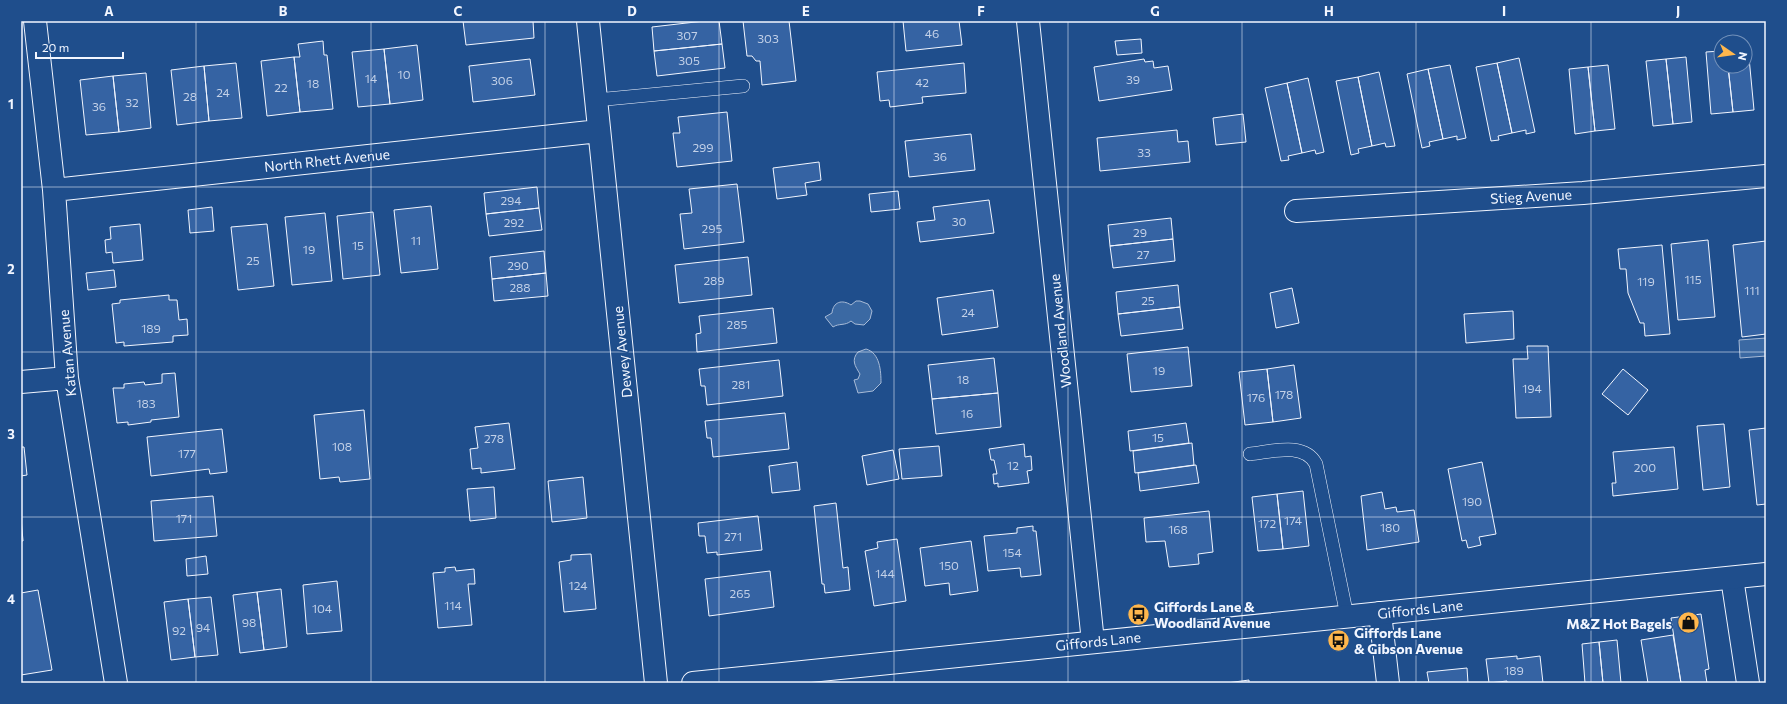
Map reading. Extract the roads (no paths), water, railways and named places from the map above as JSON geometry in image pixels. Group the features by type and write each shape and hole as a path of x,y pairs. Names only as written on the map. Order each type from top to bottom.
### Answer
{"street":[{"name":"Katan Avenue","path":"35,21 54,190 67,378 116,683"},
{"name":"Dewey Avenue","path":"588,21 656,683"},
{"name":"Woodland Avenue","path":"1028,21 1093,642"},
{"name":"North Rhett Avenue","path":"54,190 599,131"},
{"name":"Stieg Avenue","path":"1296,211 1583,193 1766,176"},
{"path":"21,382 67,378"},
{"name":"Giffords Lane","path":"692,683 1766,574"},
{"path":"1732,578 1748,683"},
{"path":"1380,613 1388,683"}],"lane":[{"path":"596,100 743,86"},
{"path":"1250,454 1293,450 1304,451 1312,457 1316,464 1347,616"}],"water":[{"path":"856,301 868,304 872,311 870,319 864,325 855,324 851,321 833,327 825,317 832,313 836,304 844,302 851,305"},
{"path":"1766,338 1766,356 1740,358 1739,340"},
{"path":"866,349 871,351 877,358 881,373 881,383 873,391 858,393 854,380 858,379 860,374 855,366 854,360 858,352"}],"place":[{"name":"Giffords Lane & Woodland Avenue","path":"1138,614"},
{"name":"M&Z Hot Bagels","path":"1688,623"},
{"name":"Giffords Lane & Gibson Avenue","path":"1339,640"}]}
